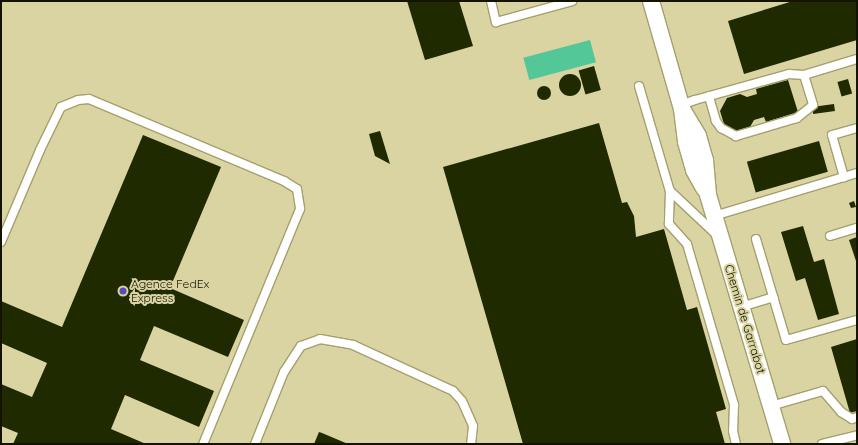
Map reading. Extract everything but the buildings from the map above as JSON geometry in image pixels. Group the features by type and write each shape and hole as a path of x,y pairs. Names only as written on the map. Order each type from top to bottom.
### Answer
{"street":[{"name":"Chemin de Garrabot","path":"650,1 682,107 698,136 708,195 782,444"}],"lane":[{"path":"491,1 496,22 572,1"},
{"path":"682,107 709,96 789,74 804,75 857,59"},
{"path":"709,96 716,121 721,128 736,136 797,118 813,105 804,75"},
{"path":"639,86 670,191 669,224 687,244 734,405 733,431 736,444"},
{"path":"1,242 40,150 62,107 78,100 89,99 284,181 297,189 300,209 203,444"},
{"path":"844,177 832,135 857,128"},
{"path":"714,216 857,173"},
{"path":"670,191 721,239"},
{"path":"830,236 857,228"},
{"path":"756,239 786,340 857,320"},
{"path":"741,307 774,297"},
{"path":"255,444 284,372 302,346 320,339 353,345 453,391 462,401 473,426 471,444"},
{"path":"771,406 823,391 841,412 852,419 857,417"},
{"path":"822,444 857,435"}],"shaded area":[{"path":"590,40 596,62 529,80 523,58"}],"place":[{"name":"Agence FedEx Express","path":"123,291"}]}
